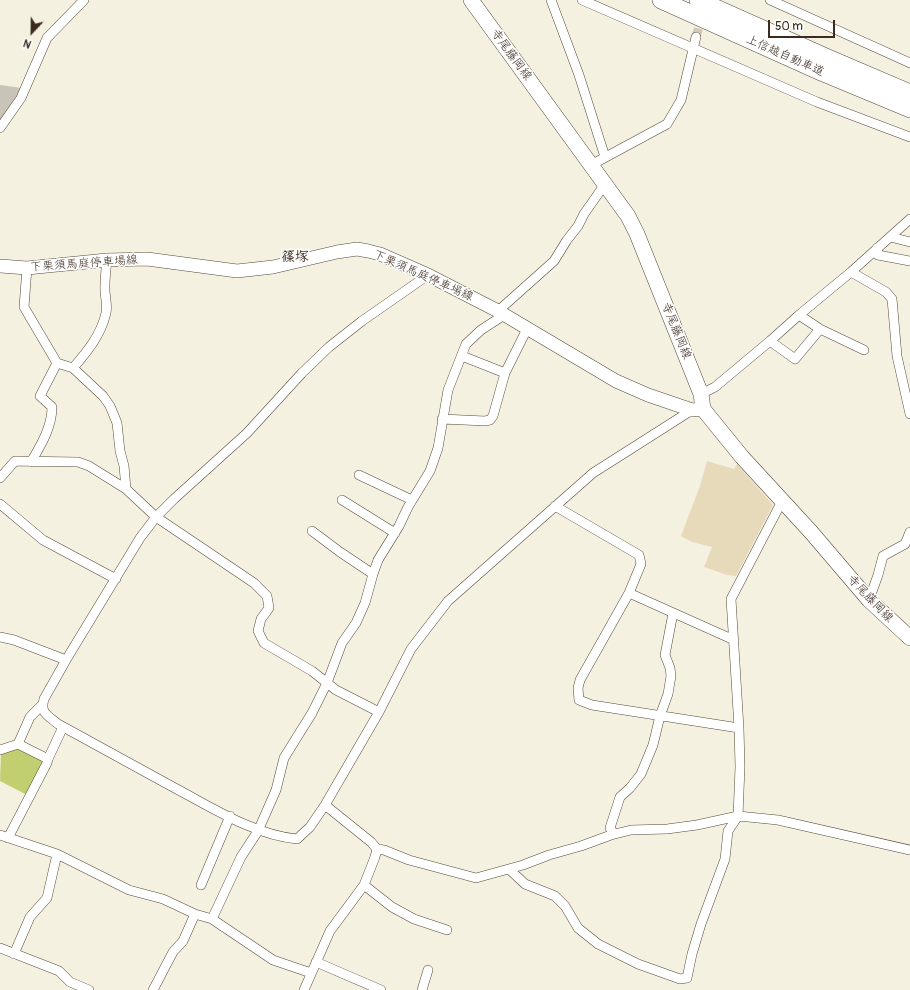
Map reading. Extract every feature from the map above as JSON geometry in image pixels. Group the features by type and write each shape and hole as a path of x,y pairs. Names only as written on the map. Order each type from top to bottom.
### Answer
{"highway":[{"name":"上信越自動車道","path":"660,0 814,69 910,109"},
{"name":"上信越自動車道","path":"698,0 910,93"}],"main road":[{"name":"寺尾藤岡線","path":"471,0 628,216 638,234 699,404 742,457 869,600 910,638"},
{"name":"下栗須馬庭停車場線","path":"0,266 27,268 107,260 147,259 237,271 273,267 337,252 357,250 380,254 428,275 501,313 616,381 648,394 699,404"}],"street":[{"path":"0,128 21,98 47,38 84,0"},
{"path":"552,0 579,75 605,157"},
{"path":"582,0 817,102 910,137"},
{"path":"770,0 910,63"},
{"path":"591,164 667,124 681,100 696,37"},
{"path":"212,919 241,857 258,831 276,790 284,758 312,713 327,683 342,643 356,623 365,603 378,560 430,471 438,448 448,390 466,344 501,313 554,261 605,184"},
{"path":"42,705 44,712 63,727 258,831 281,838 297,839 310,827 325,805 380,712 411,649 448,601 593,473 699,404 715,388 799,315 851,272 910,218"},
{"path":"890,237 910,242"},
{"path":"877,248 878,255 910,261"},
{"path":"73,368 91,347 106,313 104,286 107,260"},
{"path":"27,268 24,307 57,362 73,368 103,396 110,406 117,423 126,489"},
{"path":"851,272 886,292 892,299 897,356 910,414"},
{"path":"18,744 30,717 42,705 44,698 66,660 140,538 156,517 246,433 328,347 362,321 428,275"},
{"path":"799,315 820,329 864,350"},
{"path":"442,419 490,420 493,416 505,373 527,329"},
{"path":"770,341 795,359 820,329"},
{"path":"462,356 505,373"},
{"path":"31,462 48,429 52,416 52,407 40,396 57,362"},
{"path":"0,478 15,462 78,462 89,466 126,489 156,517 254,583 267,596 269,608 261,619 258,631 264,643 312,671 336,690 380,712"},
{"path":"359,475 412,500"},
{"path":"342,500 395,533"},
{"path":"509,869 525,884 554,896 565,906 578,928 598,944 638,964 680,979 687,978 696,939 725,858 728,831 738,816 740,767 739,728 731,599 782,501"},
{"path":"0,504 42,540 116,579"},
{"path":"555,506 639,555 642,564 629,593 580,680 578,700 592,705 739,728"},
{"path":"312,531 373,574"},
{"path":"869,600 883,556 905,544 910,532"},
{"path":"629,593 734,640"},
{"path":"614,834 610,828 620,797 630,788 641,774 653,745 660,716 668,694 671,676 670,668 665,655 673,612"},
{"path":"0,637 14,640 66,660"},
{"path":"63,727 47,763 4,837 57,854 129,890 163,899 195,914 212,919 273,960 311,973"},
{"path":"0,750 18,744 48,759"},
{"path":"325,805 371,842 377,850"},
{"path":"201,885 230,816"},
{"path":"377,850 384,850 409,860 476,878 509,869 614,834 631,830 667,829 697,825 738,816 778,820 910,850"},
{"path":"304,990 330,931 364,885 377,850"},
{"path":"14,954 30,918 47,898 57,854"},
{"path":"364,885 392,907 414,919 447,930"},
{"path":"152,990 173,952 183,941 195,914"},
{"path":"0,948 59,971 70,982 89,990"},
{"path":"316,962 381,990"},
{"path":"422,990 428,970"}],"shaded area":[{"path":"0,85 22,88 0,121"},
{"path":"707,461 734,469 737,464 773,505 736,576 727,575 704,567 712,547 692,542 681,536 700,486"}],"green space":[{"path":"16,747 44,760 27,795 0,781 1,753"}],"tunnel":[{"path":"696,37 702,15"}],"district":[{"name":"篠塚","path":"295,257"}]}
